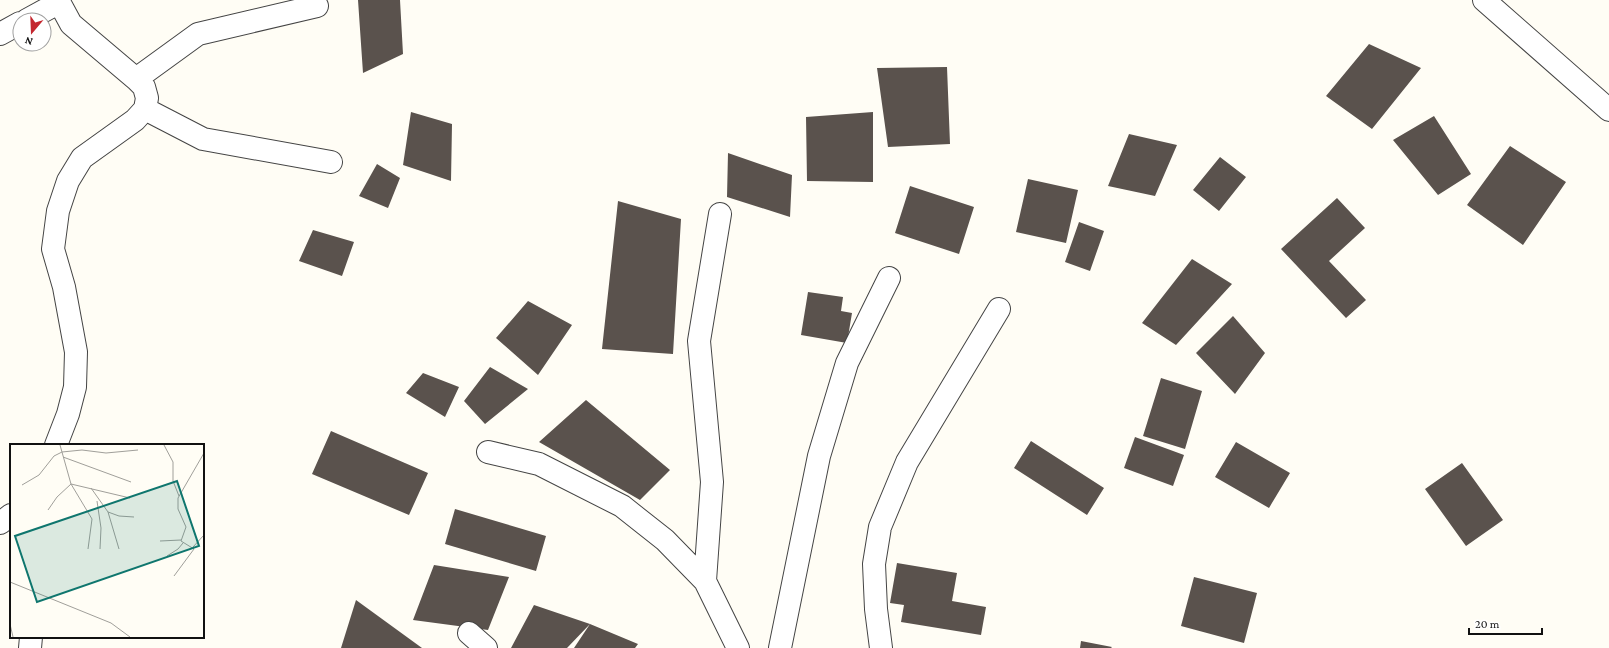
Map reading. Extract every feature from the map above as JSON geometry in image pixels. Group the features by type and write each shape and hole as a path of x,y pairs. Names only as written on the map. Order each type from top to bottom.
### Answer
{"street":[{"path":"1484,0 1609,110"},
{"path":"40,12 58,2 71,24 136,79 144,87 147,98 144,109 135,120 82,158 68,181 58,211 54,249 64,287 76,352 75,387 68,414 56,444"},
{"path":"136,79 198,34 317,6"},
{"path":"0,34 12,27"},
{"path":"144,109 203,139 331,162"},
{"path":"705,581 712,482 699,341 720,214"},
{"path":"780,648 819,456 848,363 889,278"},
{"path":"881,648 876,609 874,564 880,527 907,462 999,309"},
{"path":"488,452 539,464 622,506 665,540 705,581 738,648"},
{"path":"0,523 10,515"},
{"path":"469,633 486,648"},
{"path":"30,648 31,638"}],"building":[{"path":"358,0 400,0 403,54 363,73"},
{"path":"1369,44 1421,68 1372,129 1326,96"},
{"path":"947,67 950,144 888,147 877,68"},
{"path":"411,112 452,124 451,181 403,165"},
{"path":"873,112 873,182 807,181 806,117"},
{"path":"1434,116 1471,174 1438,195 1393,140"},
{"path":"1129,134 1177,145 1155,196 1108,186"},
{"path":"1510,146 1566,182 1523,245 1467,205"},
{"path":"728,153 792,175 790,217 727,197"},
{"path":"1220,157 1246,177 1219,211 1193,190"},
{"path":"377,164 400,178 388,208 359,196"},
{"path":"1028,179 1078,190 1066,243 1016,232"},
{"path":"910,186 974,207 959,254 895,233"},
{"path":"1337,198 1365,228 1329,261 1366,300 1346,318 1281,249"},
{"path":"618,201 681,219 673,354 602,349"},
{"path":"1079,222 1104,231 1090,271 1065,262"},
{"path":"313,230 354,242 342,276 299,261"},
{"path":"1192,259 1232,284 1176,345 1142,323"},
{"path":"808,292 843,297 841,311 852,313 847,343 801,335"},
{"path":"528,301 572,325 538,375 496,338"},
{"path":"1233,316 1265,353 1235,394 1196,353"},
{"path":"490,367 528,389 485,424 464,401"},
{"path":"423,373 459,387 445,417 406,393"},
{"path":"1161,378 1202,391 1185,449 1143,436"},
{"path":"586,400 670,470 640,500 539,442"},
{"path":"331,431 428,473 409,515 312,474"},
{"path":"1135,437 1184,455 1173,486 1124,468"},
{"path":"1031,441 1104,488 1087,515 1014,468"},
{"path":"1236,442 1290,473 1269,508 1215,477"},
{"path":"1462,463 1503,520 1466,546 1425,489"},
{"path":"455,509 546,536 536,571 445,544"},
{"path":"897,563 957,573 952,601 986,607 981,635 901,622 904,605 890,603"},
{"path":"434,565 509,577 488,630 413,620"},
{"path":"1194,577 1257,593 1244,643 1181,626"},
{"path":"356,600 422,648 341,648"},
{"path":"534,605 590,624 567,648 511,648"},
{"path":"590,624 638,644 635,648 574,648"},
{"path":"1081,641 1112,647 1080,648"}]}
